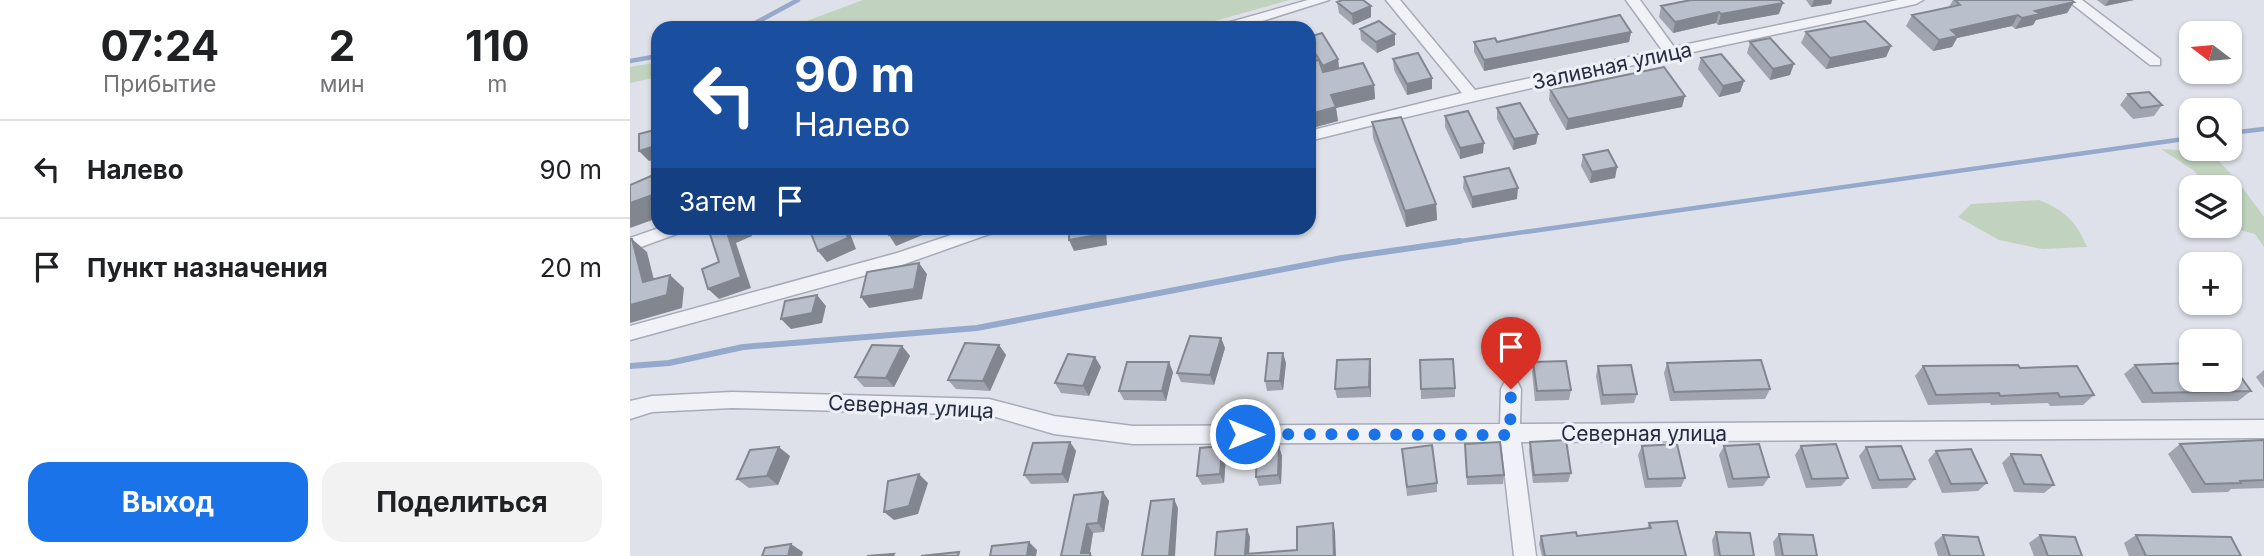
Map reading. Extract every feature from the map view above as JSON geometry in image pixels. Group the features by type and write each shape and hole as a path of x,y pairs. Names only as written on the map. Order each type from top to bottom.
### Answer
{"street":[{"path":"1249,21 1322,0"},
{"path":"1392,0 1472,95"},
{"path":"1633,0 1672,54"},
{"path":"1855,0 1867,11"},
{"name":"Заливная улица","path":"1316,134 1472,95 1916,0"},
{"path":"2074,0 2155,62"},
{"path":"630,245 657,235"},
{"path":"630,333 899,259 969,235"},
{"path":"1511,389 1510,435 1525,556"},
{"name":"Северная улица","path":"630,410 652,404 733,400 989,408 1054,425 1133,435 2264,429"}],"green space":[{"path":"863,0 1290,0 1214,21 807,21"},
{"path":"651,63 651,78 630,83 630,67"},
{"path":"2161,149 2179,150 2179,161"},
{"path":"2179,161 2219,161 2232,175 2198,175"},
{"path":"2242,187 2264,217 2264,247 2255,234 2242,231"},
{"path":"2039,200 2068,218 2087,247 2042,249 1999,240 1958,217 1971,204"}],"building":[{"path":"1363,0 1371,6 1352,14 1337,2"},
{"path":"1691,0 1780,0 1783,3 1721,14 1719,12 1675,22 1661,6"},
{"path":"1955,0 2074,2 2035,11 2040,14 2022,18 2018,15 1951,30 1958,36 1939,40 1912,15 1960,5"},
{"path":"1620,15 1631,32 1484,60 1474,42 1495,38 1497,42"},
{"path":"1379,21 1395,34 1376,42 1360,29"},
{"path":"1865,21 1891,46 1830,58 1806,32"},
{"path":"1322,33 1338,59 1323,66 1316,54 1316,35"},
{"path":"1770,38 1794,64 1773,69 1750,42"},
{"path":"1418,53 1432,78 1407,84 1393,59"},
{"path":"1721,54 1744,81 1723,86 1701,58"},
{"path":"1319,60 1323,72 1363,63 1374,85 1331,95 1336,107 1316,112 1316,61"},
{"path":"1664,67 1685,96 1568,119 1550,89 1573,86"},
{"path":"2149,92 2162,105 2141,108 2128,94"},
{"path":"1520,103 1538,134 1514,139 1497,108"},
{"path":"1468,111 1484,143 1460,148 1445,116"},
{"path":"1401,117 1436,204 1405,211 1372,122"},
{"path":"651,131 651,147 639,151 639,134"},
{"path":"1608,150 1617,167 1592,172 1583,155"},
{"path":"1509,168 1518,188 1472,197 1464,177"},
{"path":"651,176 651,196 630,203 630,185"},
{"path":"710,235 728,235 741,277 708,289 702,269 719,262"},
{"path":"812,235 847,235 848,238 818,251"},
{"path":"1069,235 1096,235 1069,240"},
{"path":"630,239 643,282 670,275 667,295 630,305"},
{"path":"919,263 914,289 861,297 867,272"},
{"path":"817,295 812,313 781,319 785,301"},
{"path":"1190,336 1221,338 1210,375 1177,373"},
{"path":"965,343 999,345 983,381 948,380"},
{"path":"872,345 902,346 886,378 855,377"},
{"path":"1268,353 1283,353 1280,381 1265,381"},
{"path":"1068,354 1095,357 1083,386 1055,383"},
{"path":"1370,359 1369,387 1335,389 1337,360"},
{"path":"1453,359 1455,388 1421,389 1420,360"},
{"path":"1761,360 1770,389 1674,392 1667,363"},
{"path":"1566,361 1571,390 1537,391 1533,362"},
{"path":"1127,362 1169,362 1162,391 1119,391"},
{"path":"2179,363 2179,392 2202,392 2153,393 2135,365"},
{"path":"1631,365 1637,394 1603,395 1598,366"},
{"path":"2018,365 2020,368 2077,366 2094,395 1936,395 1923,366"},
{"path":"2242,379 2251,391 2242,391"},
{"path":"1566,440 1571,473 1534,475 1530,442"},
{"path":"2264,440 2264,480 2240,481 2241,483 2205,484 2180,444"},
{"path":"1070,442 1062,474 1024,475 1033,443"},
{"path":"1500,442 1504,475 1467,477 1465,444"},
{"path":"1677,444 1685,478 1648,479 1642,446"},
{"path":"1759,444 1769,477 1733,479 1724,446"},
{"path":"1836,444 1848,478 1812,479 1801,446"},
{"path":"1432,445 1437,483 1407,487 1402,449"},
{"path":"1222,446 1220,474 1197,476 1200,448"},
{"path":"1901,446 1915,479 1879,480 1866,447"},
{"path":"779,447 767,476 737,479 750,450"},
{"path":"1279,447 1278,475 1256,477 1257,449"},
{"path":"1971,449 1987,483 1951,484 1936,451"},
{"path":"2011,454 2041,455 2054,485 2024,484"},
{"path":"919,474 909,506 884,512 888,481"},
{"path":"1103,492 1098,523 1087,524 1081,553 1090,553 1090,556 1061,556 1074,495"},
{"path":"1174,499 1169,556 1142,556 1151,501"},
{"path":"1677,521 1686,556 1545,556 1541,536 1576,532 1577,536 1651,528 1649,523"},
{"path":"1333,523 1334,556 1215,556 1217,532 1247,529 1245,554 1297,550 1297,527"},
{"path":"1716,532 1750,533 1754,556 1720,556"},
{"path":"1779,534 1813,535 1817,556 1783,556"},
{"path":"1943,535 1978,537 1984,556 1950,556"},
{"path":"2040,535 2075,537 2082,556 2048,556"},
{"path":"2136,535 2231,537 2241,556 2146,556"},
{"path":"1029,542 1027,556 990,556 992,546"},
{"path":"791,544 788,556 762,556 765,548"},
{"path":"959,552 958,556 921,556"}],"waterway":[{"path":"759,21 798,0"},
{"path":"630,61 651,57"},
{"path":"2242,132 2264,129"},
{"path":"1447,243 2179,140"},
{"path":"630,366 669,363 743,347 977,328 1342,258 1460,241"}],"route":[{"path":"1245,434 1510,435 1511,389"}]}
